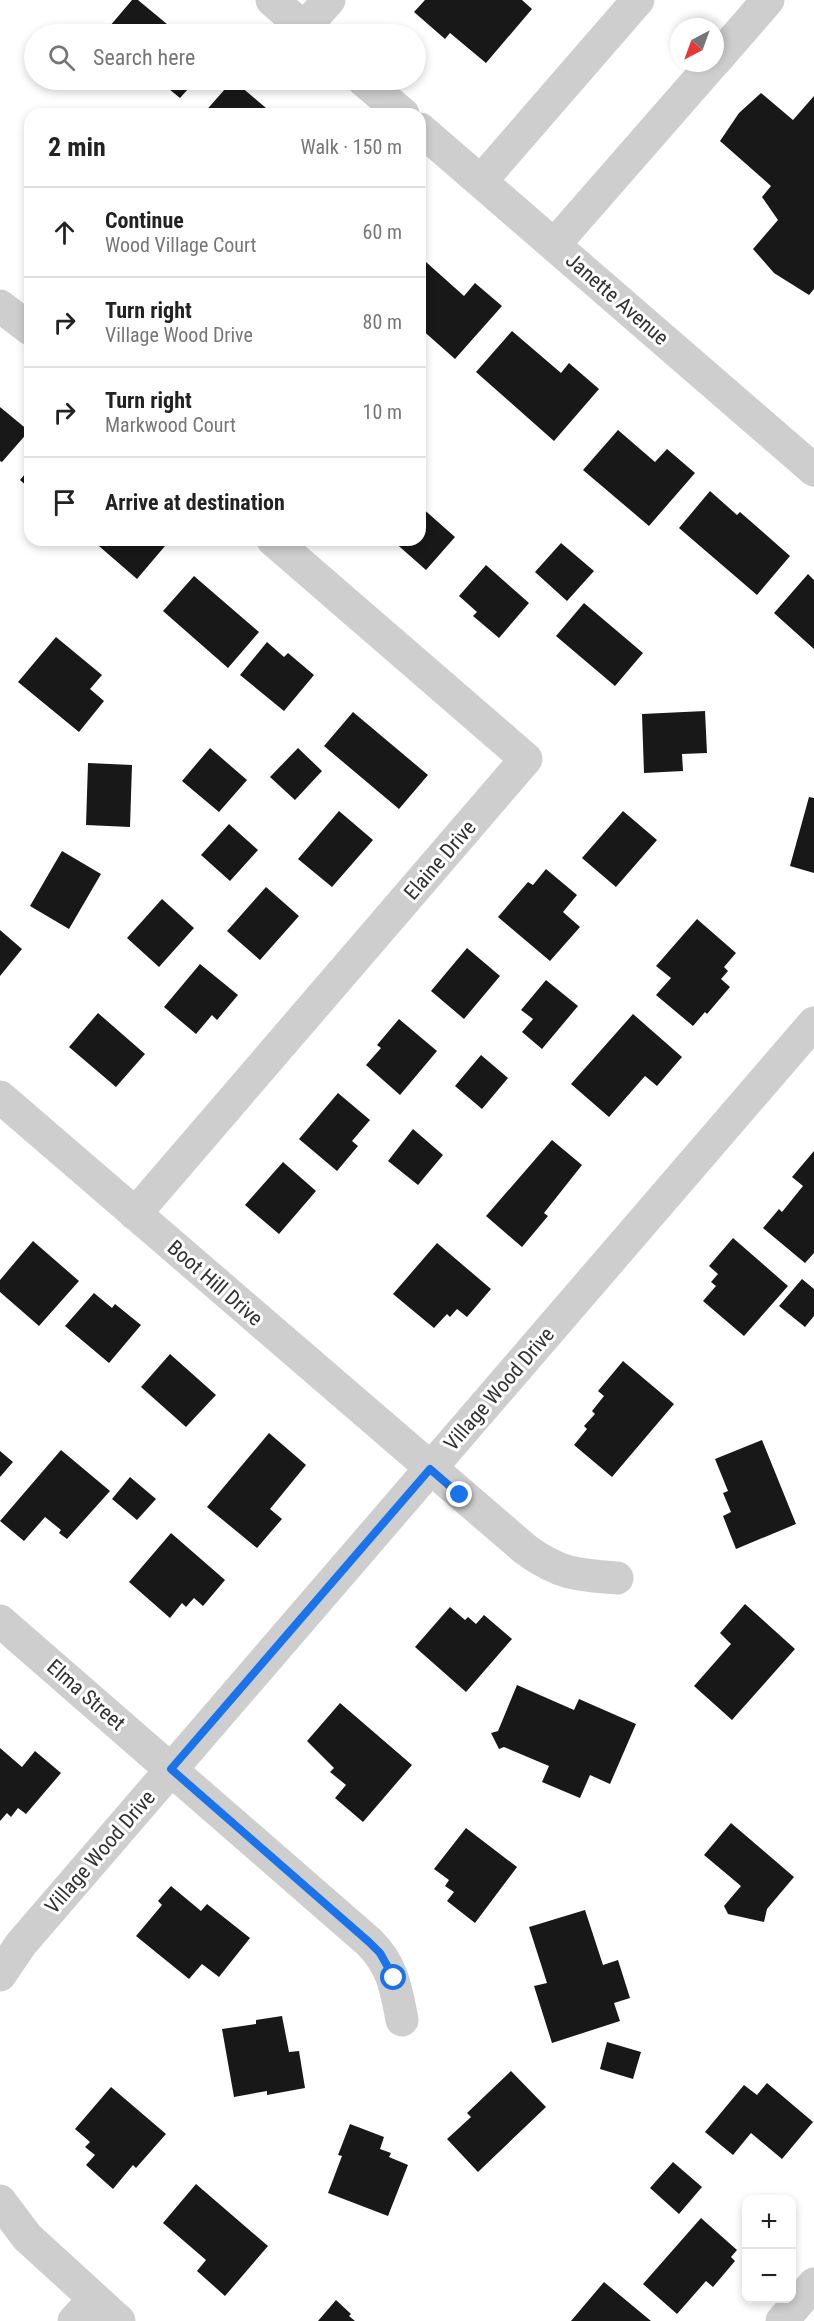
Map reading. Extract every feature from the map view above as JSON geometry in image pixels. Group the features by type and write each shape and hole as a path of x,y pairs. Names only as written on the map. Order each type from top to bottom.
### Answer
{"street":[{"path":"272,0 300,24"},
{"path":"313,24 329,0"},
{"path":"481,181 638,0"},
{"path":"724,51 768,0"},
{"path":"554,245 705,72"},
{"path":"375,90 396,108"},
{"name":"Janette Avenue","path":"426,134 814,470"},
{"path":"0,306 24,324"},
{"name":"Elaine Drive","path":"135,1214 526,759 280,546"},
{"name":"Village Wood Drive","path":"0,1975 21,1944 814,1023"},
{"name":"Boot Hill Drive","path":"0,1097 430,1469 540,1560 556,1569 574,1574 616,1578"},
{"name":"Elma Street","path":"0,1622 380,1953 394,1978 402,2020"},
{"path":"0,2201 84,2310 119,2321"},
{"path":"785,2320 814,2284"}],"building":[{"path":"132,0 138,0 167,24 112,24"},
{"path":"425,0 522,0 532,9 486,63 450,33 445,39 414,12"},
{"path":"170,90 187,90 180,98"},
{"path":"224,90 245,90 266,108 208,108"},
{"path":"761,93 793,120 814,96 814,289 809,295 774,273 753,249 778,220 762,197 771,186 720,141 739,113"},
{"path":"426,262 464,296 475,283 502,306 455,359 426,333"},
{"path":"512,331 561,373 569,363 599,389 554,441 476,372"},
{"path":"0,407 24,427 24,437 2,462 0,461"},
{"path":"618,430 655,462 667,449 695,473 649,526 583,470"},
{"path":"710,491 737,515 740,512 790,556 757,595 679,528"},
{"path":"426,511 455,537 426,570 399,546 426,546"},
{"path":"561,543 594,571 567,601 535,572"},
{"path":"99,546 165,546 137,579"},
{"path":"486,565 529,603 499,638 473,616 477,612 459,596"},
{"path":"808,574 814,580 814,649 774,613"},
{"path":"194,576 259,632 228,668 163,611"},
{"path":"584,603 643,653 615,686 556,636"},
{"path":"56,637 102,675 90,689 104,701 79,732 18,682"},
{"path":"267,642 284,657 288,653 314,675 284,711 240,675"},
{"path":"705,711 707,753 682,754 683,771 644,773 642,714"},
{"path":"353,712 428,775 399,809 324,746"},
{"path":"210,748 247,780 219,812 182,781"},
{"path":"298,748 322,771 295,800 270,777"},
{"path":"88,763 132,765 130,827 86,825"},
{"path":"809,797 814,798 814,873 790,866"},
{"path":"339,811 373,840 332,887 298,859"},
{"path":"623,811 657,840 616,887 582,858"},
{"path":"229,824 258,850 230,881 201,855"},
{"path":"62,851 101,874 69,929 30,906"},
{"path":"546,869 577,895 563,912 580,927 550,961 498,917 528,882 533,885"},
{"path":"266,887 299,916 260,960 227,931"},
{"path":"162,899 194,928 159,967 127,938"},
{"path":"697,919 736,953 724,967 728,971 721,979 730,987 707,1014 705,1012 693,1026 656,995 671,978 656,966"},
{"path":"0,930 22,949 0,976"},
{"path":"467,948 500,976 464,1019 431,991"},
{"path":"200,964 238,995 217,1020 212,1015 196,1034 164,1007"},
{"path":"546,980 578,1006 542,1049 522,1032 533,1019 521,1010"},
{"path":"98,1013 145,1054 116,1087 69,1047"},
{"path":"633,1014 682,1057 657,1086 645,1076 609,1117 571,1084"},
{"path":"399,1019 437,1051 400,1095 366,1065 381,1048 377,1045"},
{"path":"481,1055 508,1078 482,1109 455,1086"},
{"path":"338,1093 370,1120 352,1141 358,1146 337,1171 299,1139"},
{"path":"413,1129 443,1155 418,1185 388,1161"},
{"path":"552,1140 582,1165 544,1213 548,1216 522,1247 486,1216"},
{"path":"814,1151 814,1253 805,1263 763,1228 779,1209 782,1212 803,1186 792,1177"},
{"path":"283,1162 316,1191 279,1234 245,1205"},
{"path":"733,1238 788,1286 744,1336 703,1301 716,1286 711,1282 718,1274 709,1266"},
{"path":"33,1241 79,1281 39,1326 0,1292 0,1280"},
{"path":"437,1243 491,1289 467,1317 457,1309 450,1317 447,1314 434,1328 393,1294"},
{"path":"802,1279 814,1289 814,1316 805,1327 779,1306"},
{"path":"94,1293 112,1308 115,1304 141,1325 109,1363 65,1326"},
{"path":"170,1354 216,1395 186,1427 141,1387"},
{"path":"623,1361 674,1404 612,1477 574,1445 587,1429 584,1426 595,1414 592,1411 604,1396 598,1391"},
{"path":"269,1433 306,1465 270,1509 282,1519 257,1548 207,1507"},
{"path":"762,1440 796,1524 736,1549 723,1516 731,1512 723,1493 728,1491 715,1459"},
{"path":"61,1450 110,1491 67,1539 59,1533 61,1530 45,1517 24,1541 0,1521"},
{"path":"0,1451 13,1462 0,1477"},
{"path":"130,1477 156,1499 137,1520 112,1499"},
{"path":"171,1533 225,1580 203,1606 194,1598 186,1607 182,1603 170,1618 129,1582"},
{"path":"745,1604 795,1649 732,1720 694,1686 731,1644 720,1633"},
{"path":"450,1607 465,1620 468,1617 476,1624 484,1615 512,1639 466,1692 415,1647"},
{"path":"517,1685 574,1710 579,1699 636,1724 610,1784 590,1775 580,1798 542,1782 549,1766 504,1747 499,1749 491,1733 498,1731"},
{"path":"340,1703 412,1765 363,1822 335,1798 346,1785 330,1772 334,1768 307,1741"},
{"path":"0,1748 22,1767 35,1751 61,1773 26,1814 18,1808 11,1817 7,1813 0,1821"},
{"path":"731,1823 794,1877 767,1909 764,1922 728,1914 724,1906 741,1886 704,1855"},
{"path":"466,1828 517,1867 475,1923 447,1901 454,1892 445,1886 449,1880 434,1869"},
{"path":"171,1886 201,1911 207,1904 250,1938 219,1977 202,1964 189,1979 136,1936 162,1905 158,1901"},
{"path":"585,1910 603,1965 618,1960 630,1998 614,2003 620,2021 552,2043 534,1986 547,1983 529,1927"},
{"path":"282,2016 289,2052 299,2051 305,2088 267,2095 267,2091 234,2097 222,2029 256,2024 256,2020"},
{"path":"607,2042 641,2052 633,2079 600,2069"},
{"path":"511,2071 546,2107 478,2172 447,2139 471,2117 467,2113"},
{"path":"767,2083 813,2122 782,2159 751,2133 733,2155 705,2132 744,2085 757,2095"},
{"path":"111,2087 166,2134 136,2168 133,2165 113,2189 86,2165 95,2155 85,2147 90,2142 75,2129"},
{"path":"350,2124 384,2137 380,2149 391,2153 389,2157 408,2165 388,2216 328,2193 342,2156 338,2155"},
{"path":"673,2162 702,2187 679,2214 650,2188"},
{"path":"196,2184 268,2246 225,2296 197,2271 206,2260 163,2223"},
{"path":"701,2218 737,2250 731,2257 735,2261 713,2287 706,2281 677,2314 643,2284"},
{"path":"604,2282 651,2321 571,2321"},
{"path":"336,2300 351,2314 349,2316 355,2321 318,2321"}],"route":[{"path":"394,1978 380,1953 369,1942 171,1769 430,1469 460,1495"}]}
